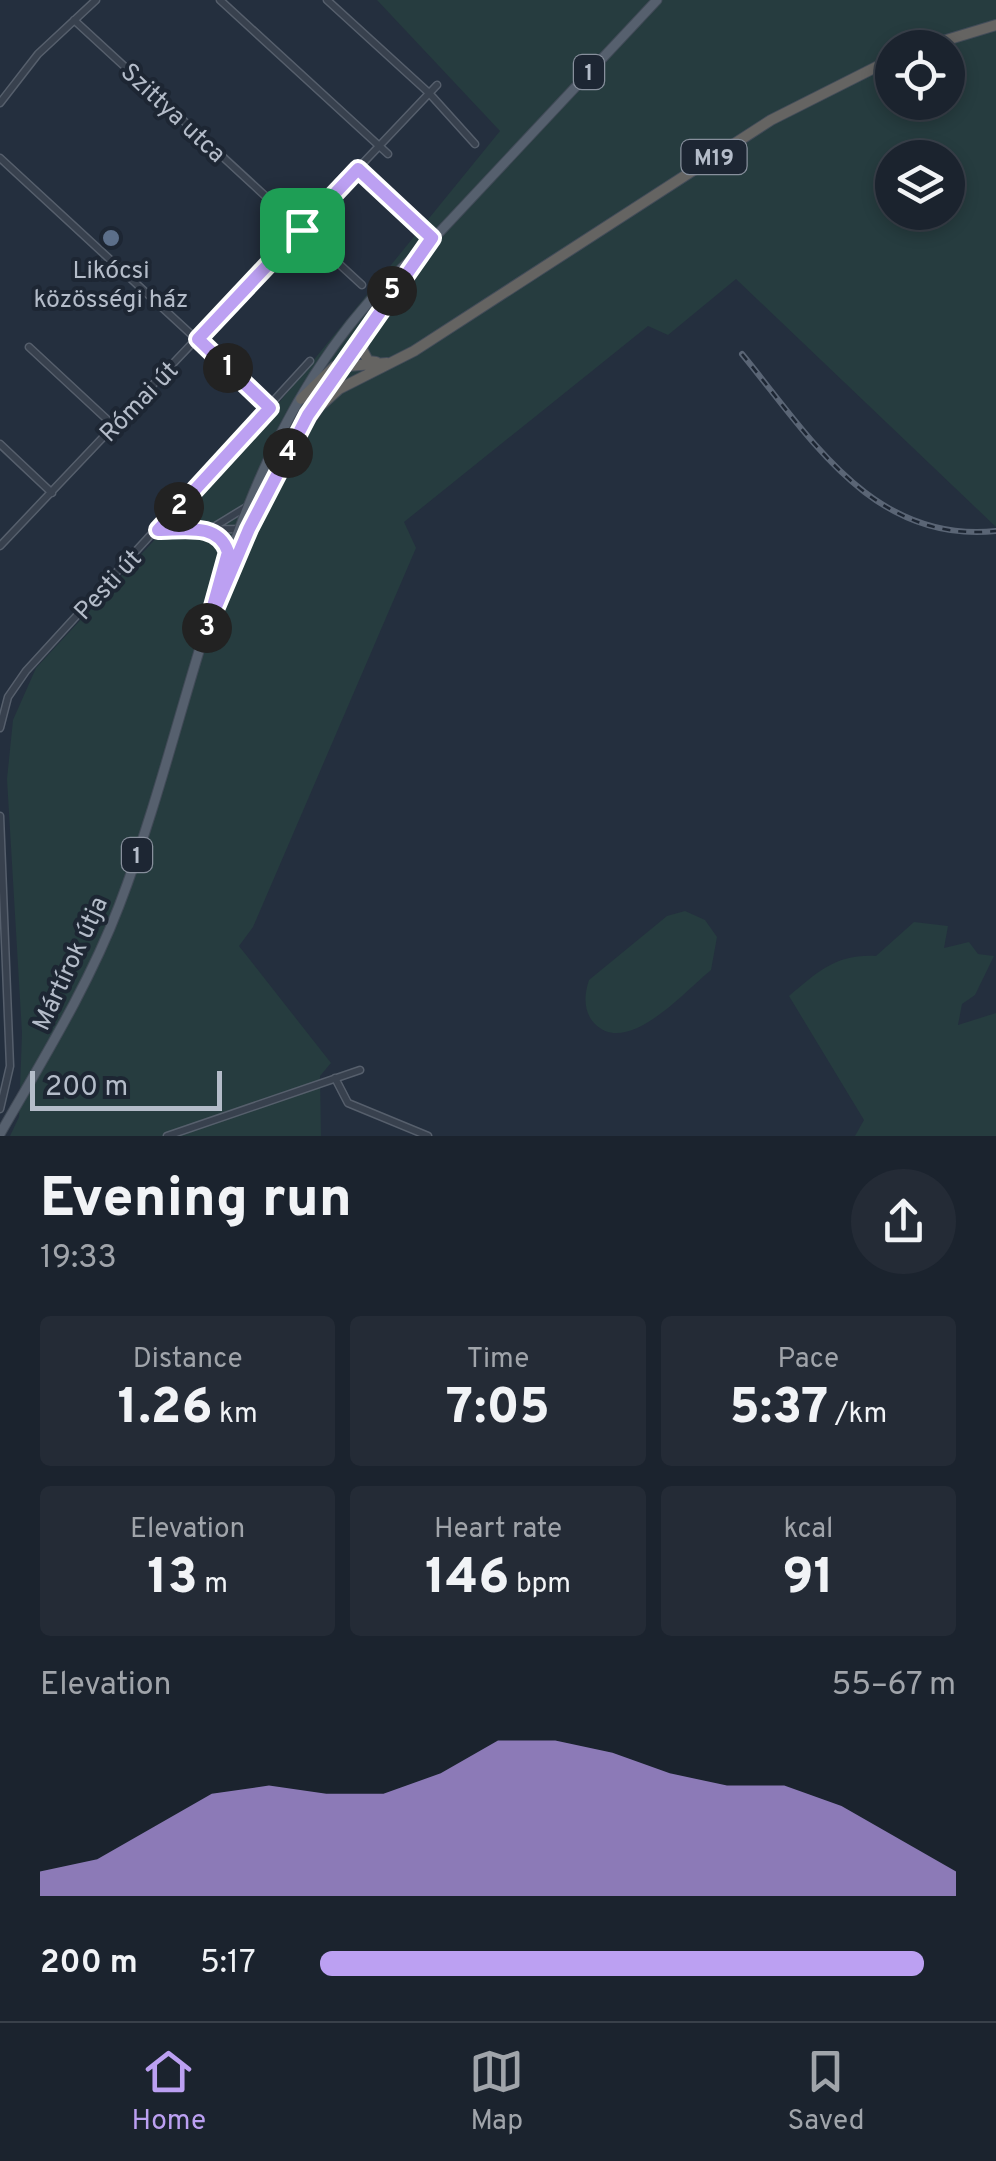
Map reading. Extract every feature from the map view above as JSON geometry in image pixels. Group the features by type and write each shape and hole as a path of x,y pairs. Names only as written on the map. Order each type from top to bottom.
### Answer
{"highway":[{"path":"965,34 996,25"},
{"name":"M19","path":"392,362 771,120 875,67"},
{"path":"368,325 362,341 366,358 392,362"},
{"path":"301,399 326,371 339,366 392,362"},
{"path":"286,458 329,397 392,362"}],"main road":[{"name":"1","path":"207,628 228,552 339,366 368,325 432,238 658,0"},
{"name":"1","path":"207,628 244,530 249,505 301,399 368,305 423,249"},
{"name":"Mártírok útja","path":"0,1134 72,1012 120,905 207,628"}],"street":[{"path":"0,104 22,71 96,0"},
{"path":"220,0 388,154"},
{"path":"327,0 430,93 474,144"},
{"name":"Szittya utca","path":"74,20 362,285"},
{"name":"Római út","path":"0,546 437,85"},
{"path":"0,158 270,408"},
{"path":"358,169 432,238"},
{"path":"29,347 113,425"},
{"name":"Pesti út","path":"0,728 8,697 26,671 310,361"},
{"path":"0,444 52,492"},
{"path":"200,530 226,523 249,505"},
{"path":"158,530 244,530"},
{"path":"200,530 220,536 228,552"},
{"path":"0,816 10,1066 0,1109"},
{"path":"167,1136 360,1070"},
{"path":"334,1078 348,1103 428,1136"}],"green space":[{"path":"377,0 996,0 996,527 736,279 668,335 648,326 404,522 416,548 253,927 239,946 331,1063 320,1076 321,1136 10,1136 19,1117 22,1033 7,779 13,720 36,668 260,426 500,131"},
{"path":"685,911 705,920 717,937 711,970 672,1005 639,1027 608,1032 595,1024 586,1003 589,980 667,916"},
{"path":"914,922 948,926 944,948 969,942 978,954 994,956 975,995 962,1004 958,1025 996,1013 996,1136 855,1136 864,1120 789,996 839,961 876,956"}],"railway":[{"path":"742,354 820,450 848,479 880,503 914,520 953,531 996,531"}],"place":[{"name":"Likócsi közösségi ház","path":"111,238"}],"route":[{"path":"358,169 432,238 308,415 249,529 207,628 213,595 228,552 225,542 213,532 158,530 270,408 198,339 302,230 358,169"}]}
